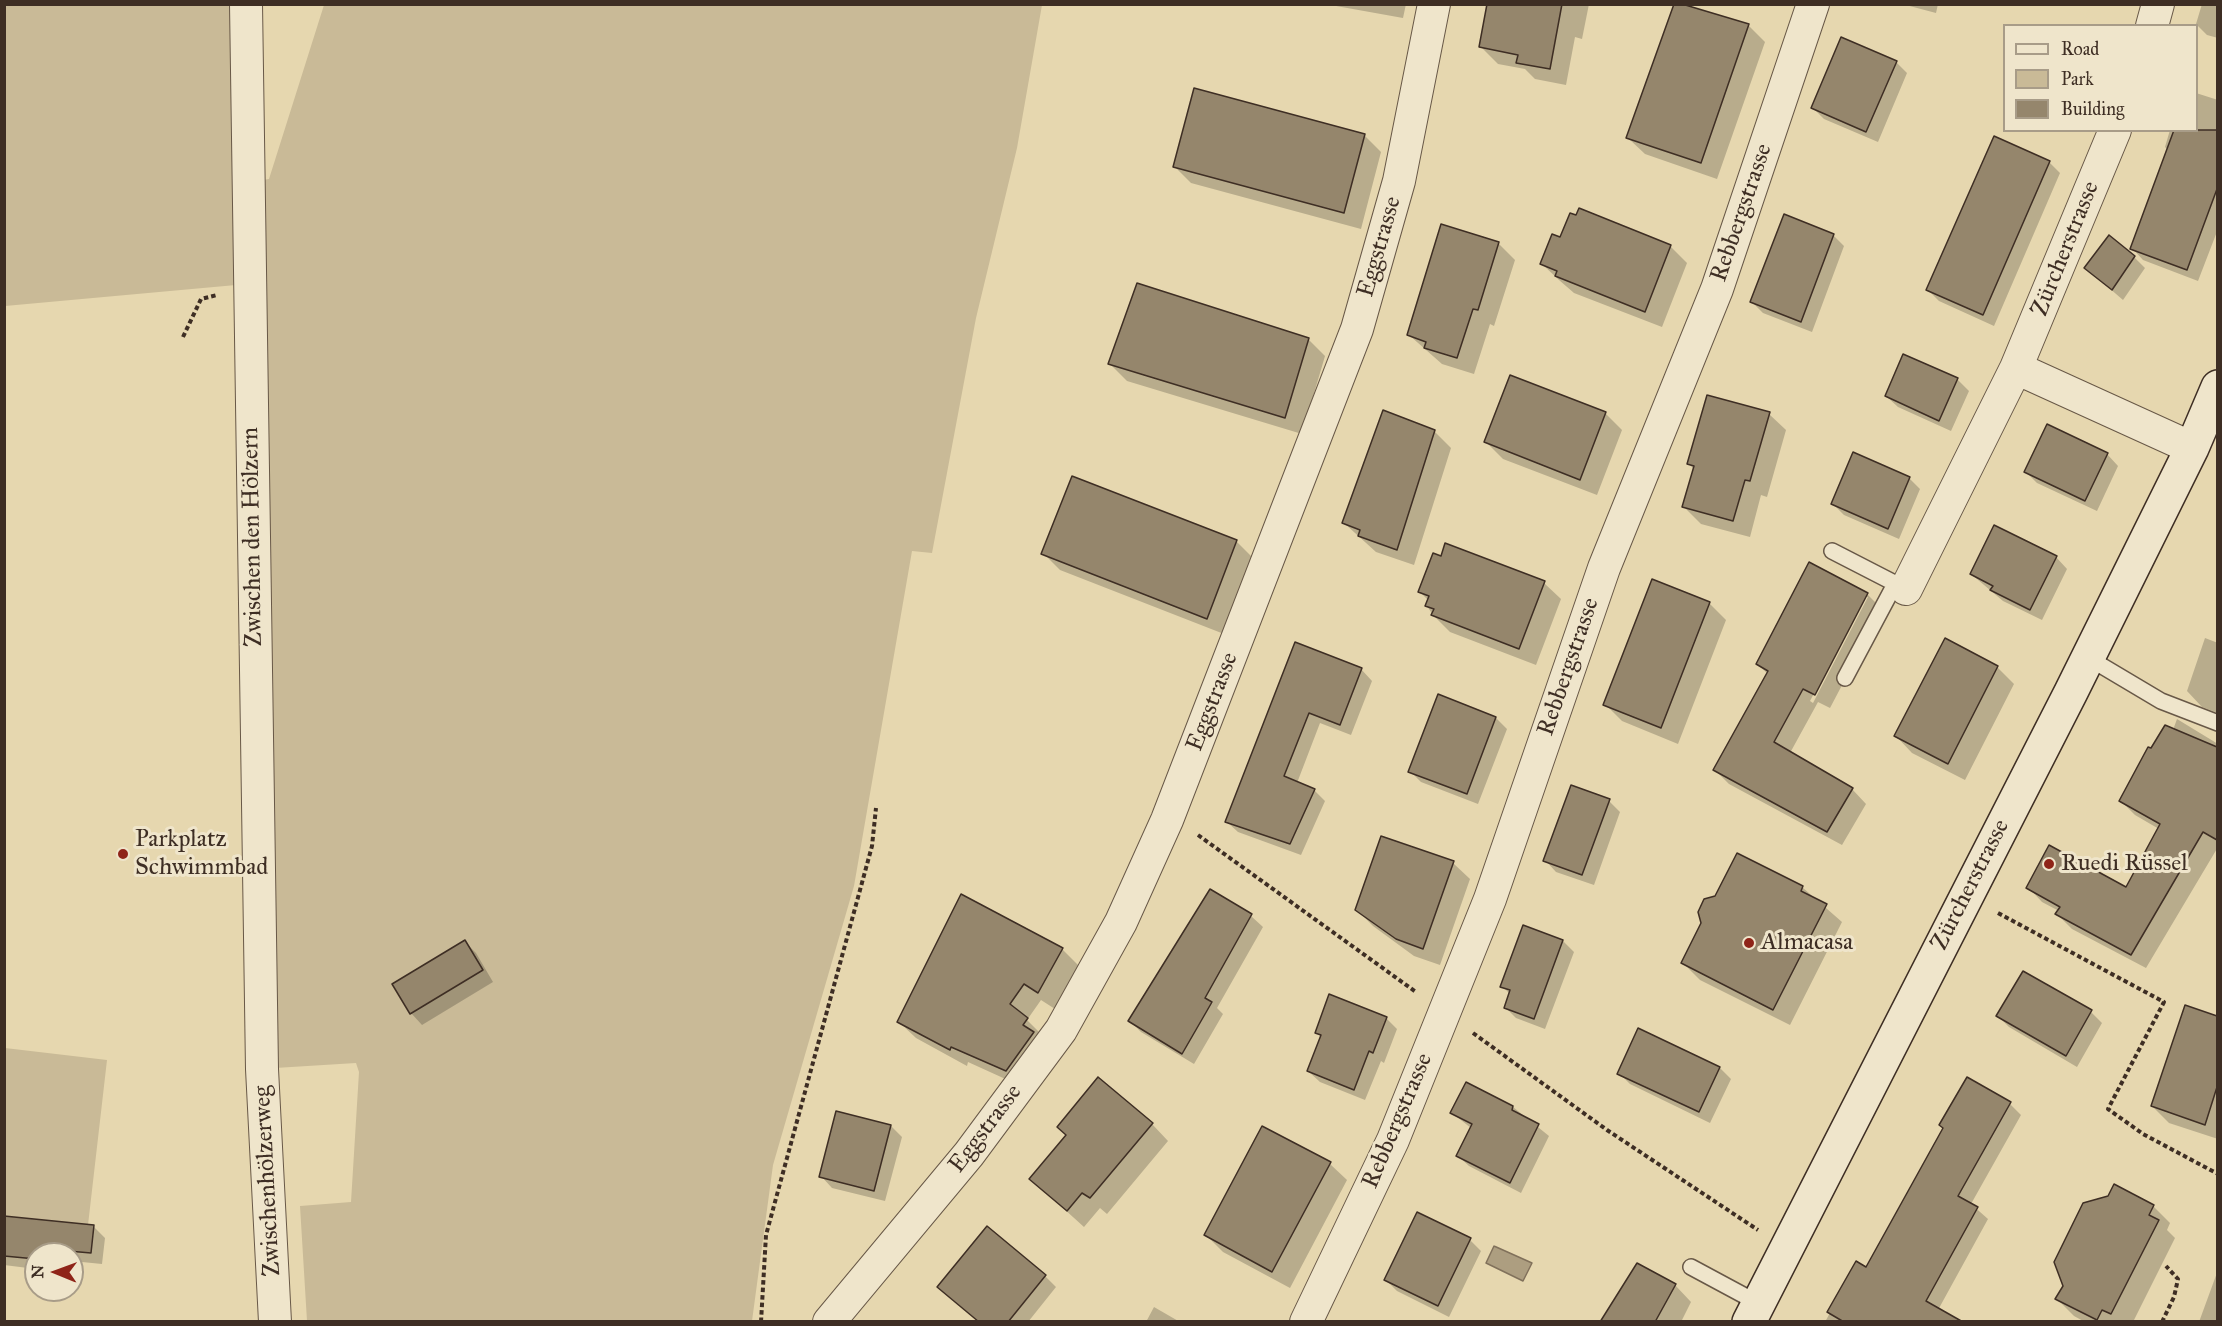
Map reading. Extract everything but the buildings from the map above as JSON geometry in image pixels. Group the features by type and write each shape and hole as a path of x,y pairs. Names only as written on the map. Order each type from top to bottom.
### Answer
{"main road":[{"name":"Zürcherstrasse","path":"1754,1312 2087,657 2192,447 2217,387"}],"street":[{"name":"Zwischen den Hölzern","path":"246,4 262,1069"},
{"name":"Eggstrasse","path":"829,1322 969,1154 1061,1030 1121,922 1167,820 1357,329 1399,181 1434,4"},
{"name":"Rebbergstrasse","path":"1306,1322 1393,1140 1490,899 1604,568 1717,289 1813,4"},
{"path":"2153,24 2158,4"},
{"name":"Zürcherstrasse","path":"1901,586 2016,368 2114,132"},
{"path":"2016,368 2192,447"},
{"name":"Zwischenhölzerweg","path":"262,1069 274,1308"}],"lane":[{"path":"1832,551 1901,586 1845,678"},
{"path":"2087,657 2161,701 2217,723"},
{"path":"1691,1267 1754,1312"}],"path":[{"path":"183,337 201,298 250,287"},
{"path":"761,1322 766,1235 872,846 876,808"},
{"path":"1193,832 1444,1012"},
{"path":"1997,912 2164,1002 2108,1109 2143,1134 2217,1174"},
{"path":"1472,1032 1607,1130 1761,1233"},
{"path":"2162,1322 2174,1297 2178,1280 2166,1266"}],"green space":[{"path":"5,5 234,5 236,285 5,306"},
{"path":"324,5 1042,5 1017,148 976,318 932,553 912,551 854,886 773,1165 752,1321 307,1321 300,1206 351,1202 359,1072 356,1063 275,1068 263,180 269,179"},
{"path":"5,1048 107,1060 88,1225 5,1216"}],"shaded area":[{"path":"1494,1246 1532,1263 1523,1281 1486,1263"}],"place":[{"name":"Parkplatz Schwimmbad","path":"123,854"},
{"name":"Ruedi Rüssel","path":"2049,864"},
{"name":"Almacasa","path":"1749,943"}]}
